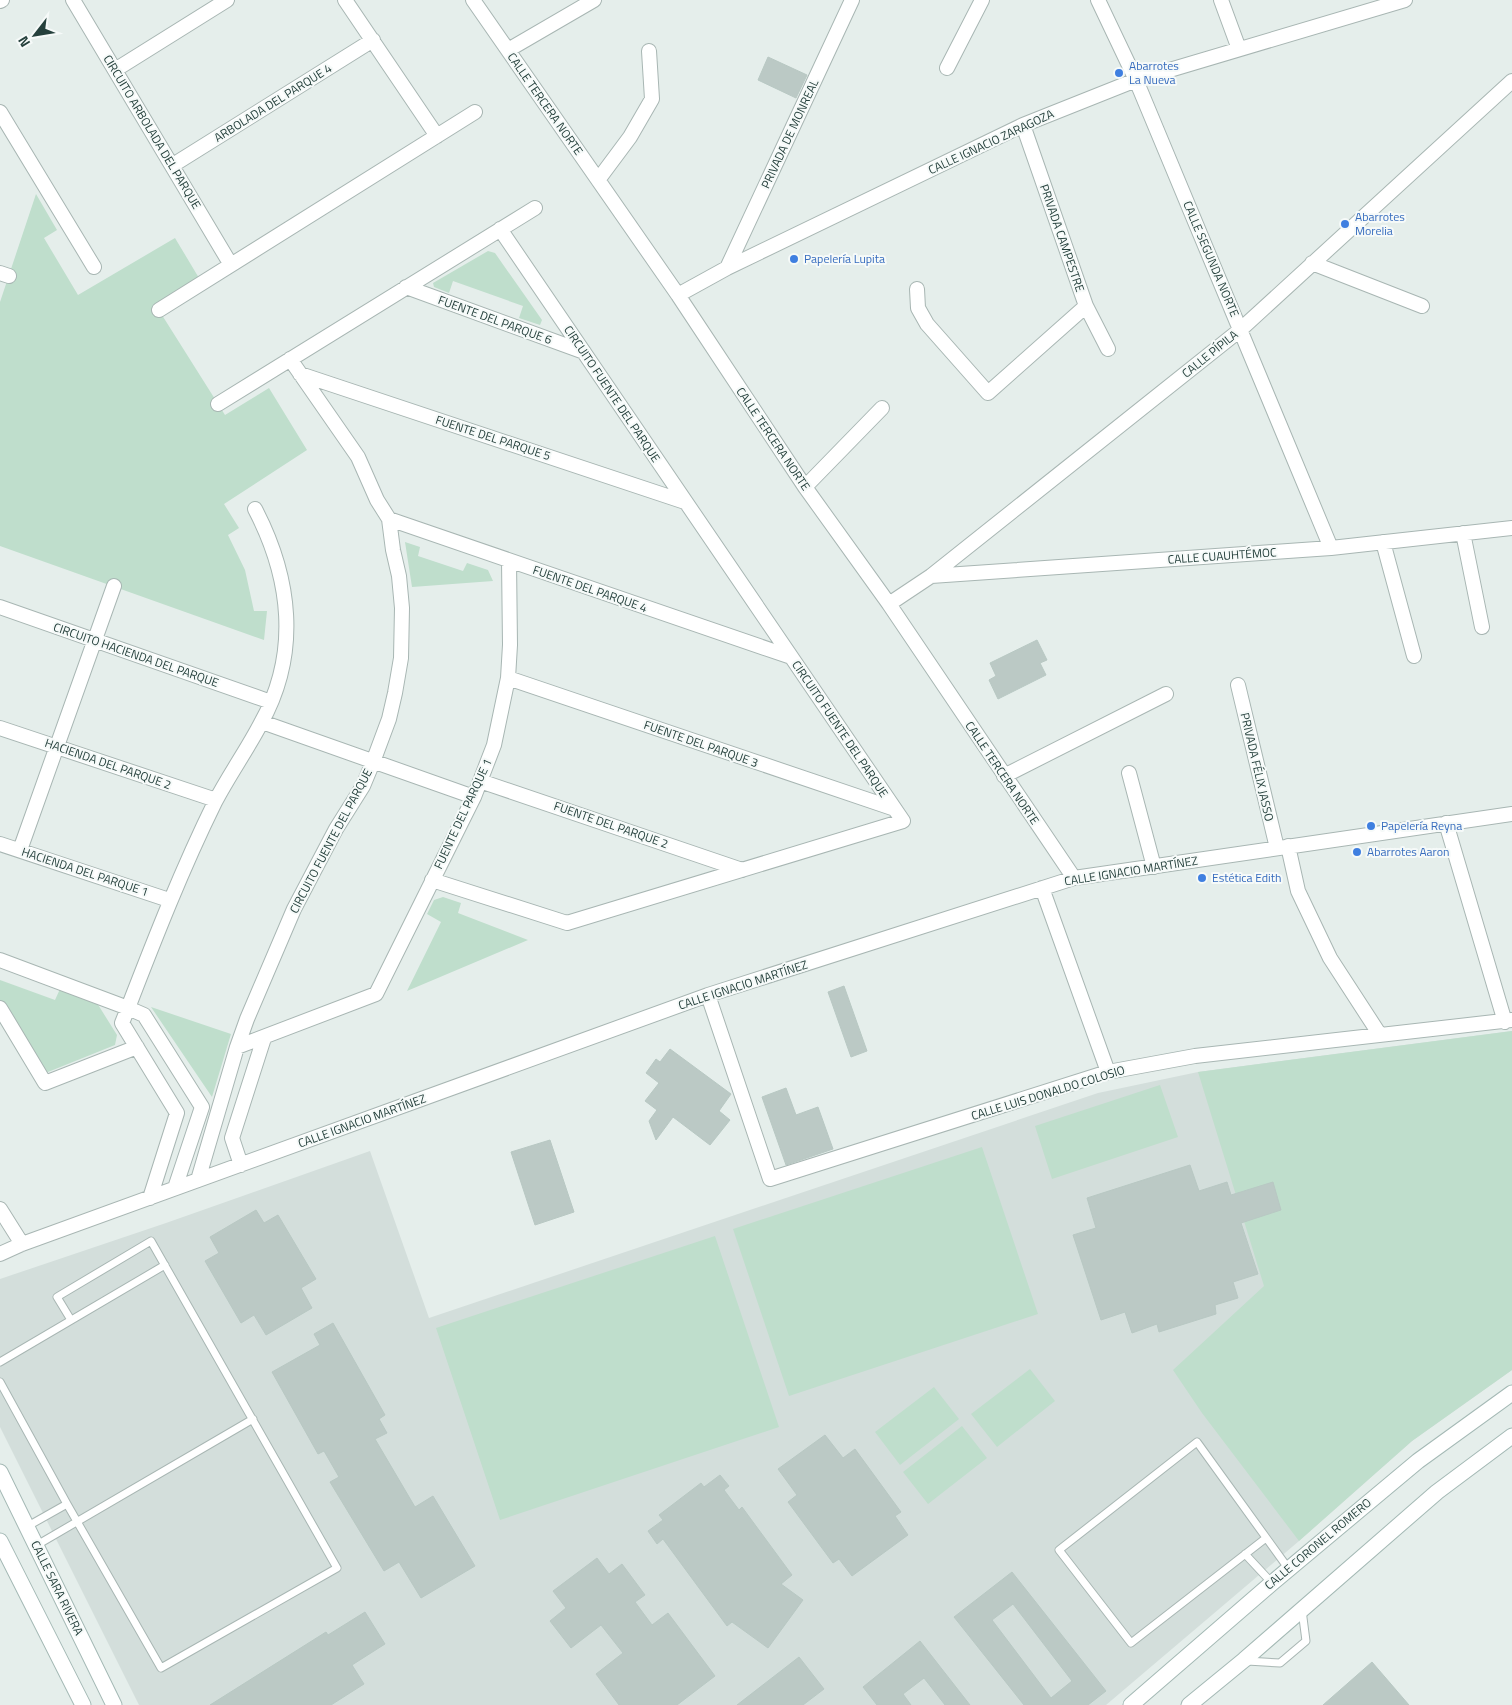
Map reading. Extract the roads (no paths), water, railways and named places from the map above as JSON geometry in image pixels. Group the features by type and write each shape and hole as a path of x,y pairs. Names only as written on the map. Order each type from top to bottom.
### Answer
{"main road":[{"name":"CALLE CORONEL ROMERO","path":"1131,1705 1288,1568 1418,1461 1512,1393"},
{"path":"1189,1705 1244,1660 1437,1492 1512,1436"},
{"name":"CALLE SARA RIVERA","path":"0,1472 114,1705"},
{"path":"0,1542 84,1705"}],"street":[{"name":"CIRCUITO ARBOLADA DEL PARQUE","path":"73,0 231,265"},
{"path":"115,70 227,0"},
{"path":"346,0 437,136"},
{"name":"CALLE TERCERA NORTE","path":"473,0 678,294 805,487 889,604 1074,878"},
{"path":"508,50 594,0"},
{"name":"PRIVADA DE MONREAL","path":"727,268 852,0"},
{"path":"947,68 982,0"},
{"name":"CALLE SEGUNDA NORTE","path":"1098,0 1136,80 1331,548"},
{"path":"1220,0 1239,49"},
{"name":"CALLE IGNACIO ZARAGOZA","path":"678,294 727,268 1022,124 1136,80 1405,0"},
{"name":"ARBOLADA DEL PARQUE 4","path":"173,165 373,40"},
{"path":"598,180 630,137 652,99 649,51"},
{"name":"CALLE PÍPILA","path":"889,604 931,576 1240,330 1512,81"},
{"path":"159,310 475,112"},
{"path":"0,133 2,116"},
{"path":"2,116 94,267"},
{"name":"PRIVADA CAMPESTRE","path":"1022,124 1086,306 1108,349"},
{"path":"218,404 535,208"},
{"name":"CIRCUITO FUENTE DEL PARQUE","path":"432,880 567,923 903,822 500,229"},
{"path":"1312,263 1422,306"},
{"name":"FUENTE DEL PARQUE 6","path":"406,287 584,352"},
{"path":"917,289 918,308 927,324 988,393 1086,306"},
{"name":"CIRCUITO FUENTE DEL PARQUE","path":"198,1180 237,1047 255,998 294,908 336,829 363,786 374,762 396,693 402,641 400,584 388,519 377,500 358,457 290,359"},
{"name":"FUENTE DEL PARQUE 5","path":"300,374 685,502"},
{"path":"805,487 882,408"},
{"path":"150,1198 177,1112 122,1023 169,900 216,800 272,702 284,663 287,617 285,596 281,576 265,529 255,509"},
{"name":"FUENTE DEL PARQUE 4","path":"388,519 791,657"},
{"name":"CALLE CUAUHTÉMOC","path":"931,576 1331,548 1512,528"},
{"path":"1463,533 1482,627"},
{"path":"1383,542 1414,656"},
{"name":"FUENTE DEL PARQUE 1","path":"264,1038 376,994 474,797 494,745 508,678 510,645 509,561"},
{"path":"20,850 114,586"},
{"name":"CIRCUITO HACIENDA DEL PARQUE","path":"0,607 272,702"},
{"name":"FUENTE DEL PARQUE 3","path":"508,678 895,810"},
{"name":"PRIVADA FÉLIX JASSO","path":"1238,685 1282,847 1298,891 1330,958 1380,1035"},
{"path":"1004,776 1166,694"},
{"path":"262,722 474,797"},
{"name":"HACIENDA DEL PARQUE 2","path":"0,728 216,800"},
{"path":"1129,773 1154,867"},
{"name":"FUENTE DEL PARQUE 2","path":"480,781 742,870"},
{"name":"CALLE IGNACIO MARTÍNEZ","path":"0,1254 22,1244 175,1188 708,995 1074,878 1512,814"},
{"path":"1446,823 1508,1021"},
{"name":"HACIENDA DEL PARQUE 1","path":"0,844 169,900"},
{"path":"1042,888 1108,1072"},
{"path":"0,960 144,1014 202,1106 175,1188"},
{"name":"CALLE LUIS DONALDO COLOSIO","path":"708,995 770,1178 1108,1072 1195,1056 1508,1021"},
{"path":"0,1008 45,1083 137,1047"},
{"path":"237,1047 264,1038"},
{"path":"241,1165 232,1138 264,1038"},
{"path":"0,1209 22,1244"}],"lane":[{"path":"0,1382 161,1668 337,1568 151,1242 58,1296 71,1320"},
{"path":"0,1362 165,1264"},
{"path":"37,1545 253,1419"},
{"path":"1266,1538 1131,1643 1059,1550 1197,1442 1288,1568"},
{"path":"28,1526 67,1504"},
{"path":"1245,1554 1272,1583"},
{"path":"1244,1660 1280,1663 1306,1641 1302,1610"}],"place":[{"name":"Abarrotes La Nueva","path":"1119,73"},
{"name":"Abarrotes Morelia","path":"1345,224"},
{"name":"Papelería Lupita","path":"794,259"},
{"name":"Papelería Reyna","path":"1371,826"},
{"name":"Abarrotes Aaron","path":"1357,852"},
{"name":"Estética Edith","path":"1202,878"}]}
